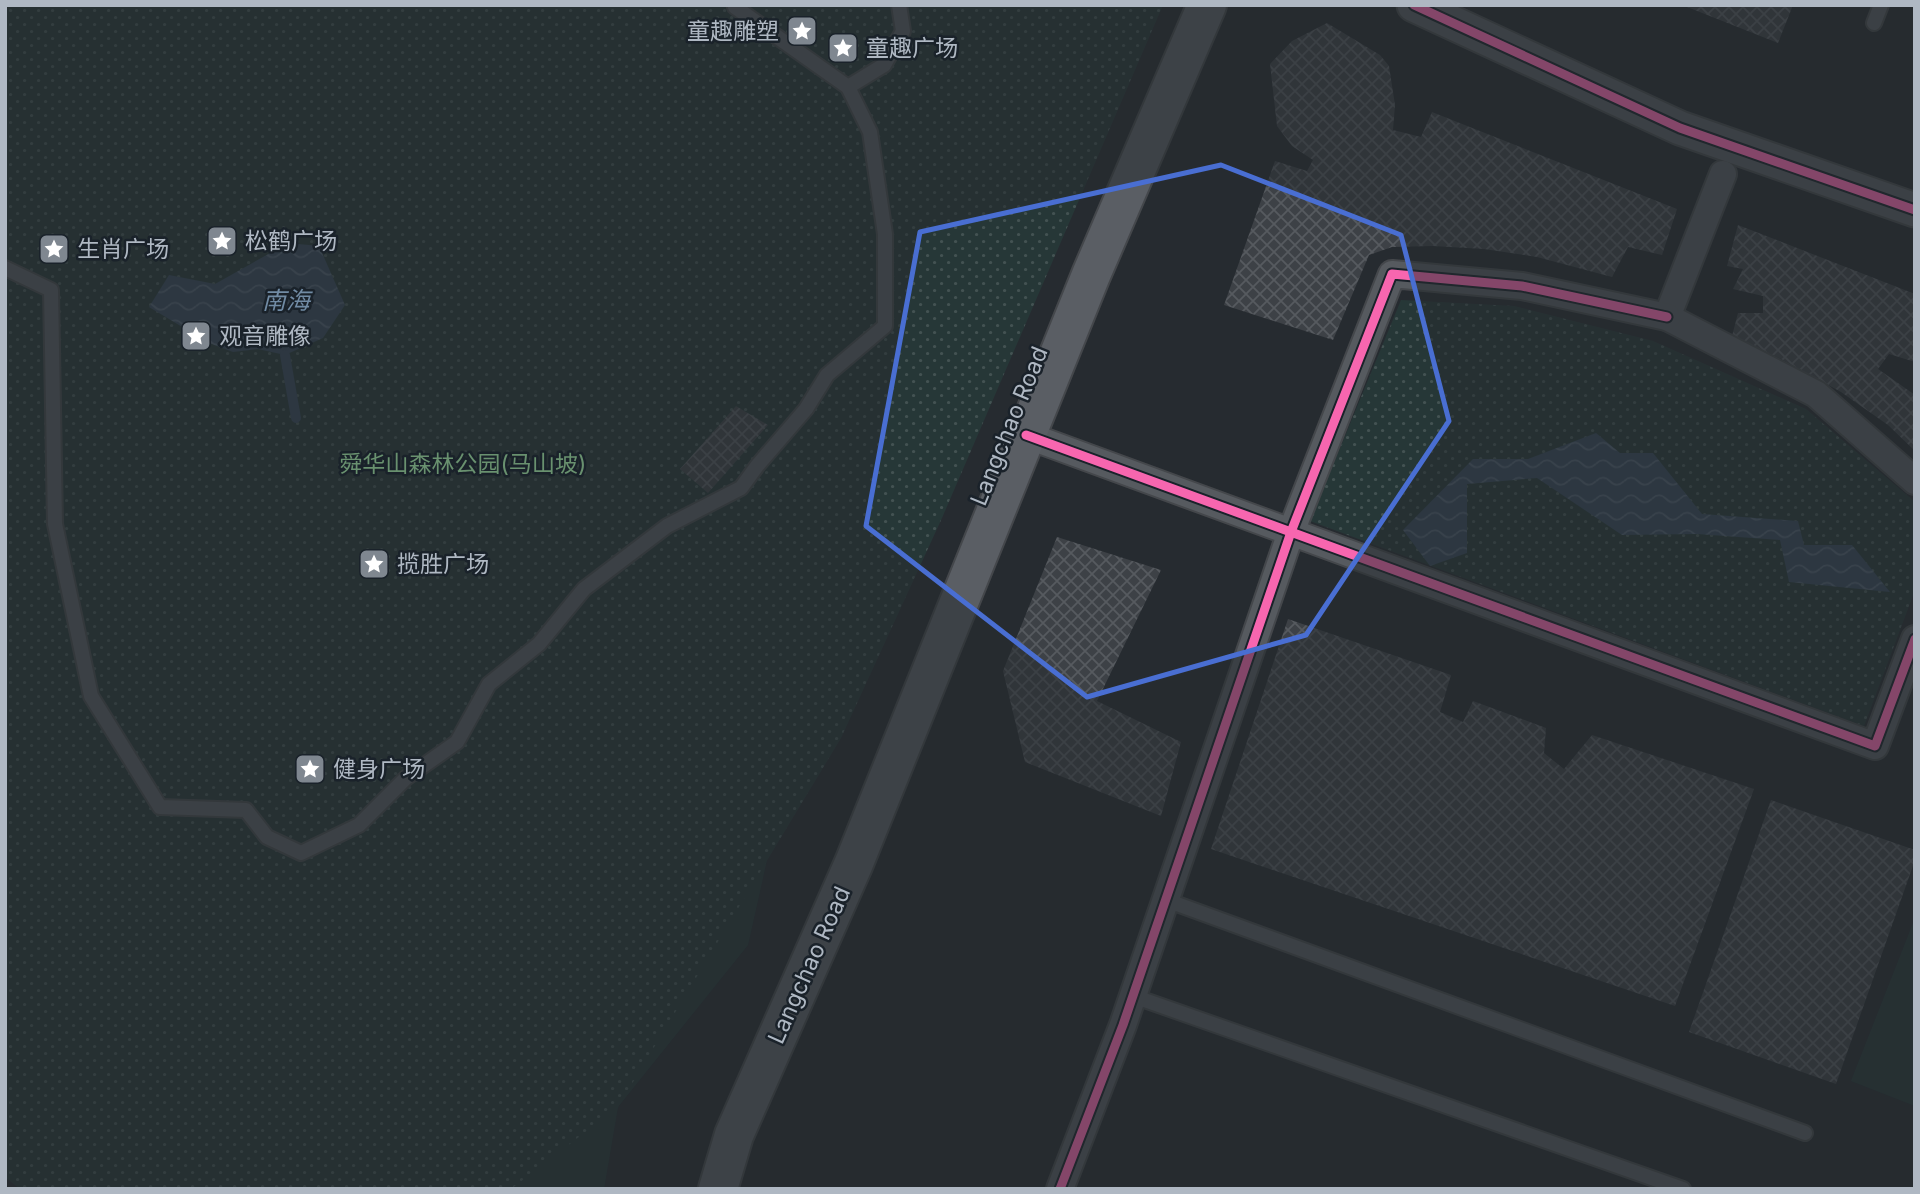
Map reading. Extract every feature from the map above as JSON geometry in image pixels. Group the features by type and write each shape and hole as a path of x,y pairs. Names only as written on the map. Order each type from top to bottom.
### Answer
{"main road":[{"name":"Langchao Road","path":"718,1189 734,1135 853,863 1096,262 1207,5"}],"street":[{"path":"1414,5 1681,128 1915,210"},
{"path":"1667,317 1723,174"},
{"path":"1059,1189 1133,996 1291,532 1392,274 1522,286 1667,317 1816,394 1915,481"},
{"path":"1026,435 1875,746 1915,639"}],"lane":[{"path":"848,87 884,65 903,31 899,5"},
{"path":"1874,23 1881,5"},
{"path":"5,268 51,290 55,524 91,696 160,807 246,810 267,837 301,853 359,825 406,778 457,742 489,684 539,644 584,589 667,526 741,488 806,410 827,375 885,326 885,234 870,132 848,87 731,6"},
{"path":"1166,900 1805,1133"},
{"path":"1133,996 1683,1189"}],"highlighted area":[{"path":"1221,165 1401,235 1449,421 1306,635 1087,697 866,526 920,232"}],"green space":[{"name":"舜华山森林公园(马山坡)","path":"5,5 1163,5 942,518 841,738 618,1107 511,1189 20,1189 5,1177"},
{"path":"1401,300 1514,306 1653,341 1806,409 1915,502 1915,590 1864,726 1310,521"},
{"path":"767,860 748,945 618,1107 604,1189 504,1189"},
{"path":"1915,918 1915,1106 1851,1081"}],"water":[{"name":"南海","path":"288,243 319,246 345,305 323,338 285,355 258,349 233,352 209,343 149,307 169,275 215,284"},
{"path":"1596,433 1620,453 1653,453 1702,514 1798,521 1804,545 1852,545 1890,592 1789,582 1780,540 1697,534 1622,535 1537,478 1467,484 1467,553 1430,566 1403,530 1473,459 1528,459"}],"building":[{"path":"1682,5 1793,5 1778,43"},
{"path":"1327,23 1380,55 1389,66 1395,105 1393,130 1421,137 1432,112 1677,209 1662,255 1628,247 1612,277 1537,257 1484,249 1392,247 1369,255 1333,340 1224,305 1275,161 1307,171 1313,160 1292,146 1277,126 1270,64 1292,41"},
{"path":"1738,225 1915,294 1915,362 1889,354 1878,369 1915,395 1915,451 1888,425 1841,392 1732,336 1738,313 1763,313 1763,296 1733,289 1743,269 1727,266"},
{"path":"736,406 768,425 708,493 680,469"},
{"path":"1057,537 1161,570 1097,701 1181,742 1161,816 1025,762 1003,671"},
{"path":"1288,619 1451,675 1440,712 1463,722 1473,701 1546,728 1544,753 1564,769 1592,735 1754,789 1675,1006 1211,849"},
{"path":"1771,800 1915,850 1915,860 1836,1084 1689,1032"}],"waterway":[{"path":"285,355 296,418"}],"cycle path":[{"path":"1414,5 1680,128 1915,210"},
{"path":"1060,1189 1123,1025 1291,532 1392,274 1522,286 1667,317"},
{"path":"1026,435 1875,746 1915,639"}],"place":[{"name":"童趣雕塑","path":"802,31"},
{"name":"童趣广场","path":"843,48"},
{"name":"松鹤广场","path":"222,241"},
{"name":"生肖广场","path":"54,249"},
{"name":"观音雕像","path":"196,336"},
{"name":"揽胜广场","path":"374,564"},
{"name":"健身广场","path":"310,769"}]}
